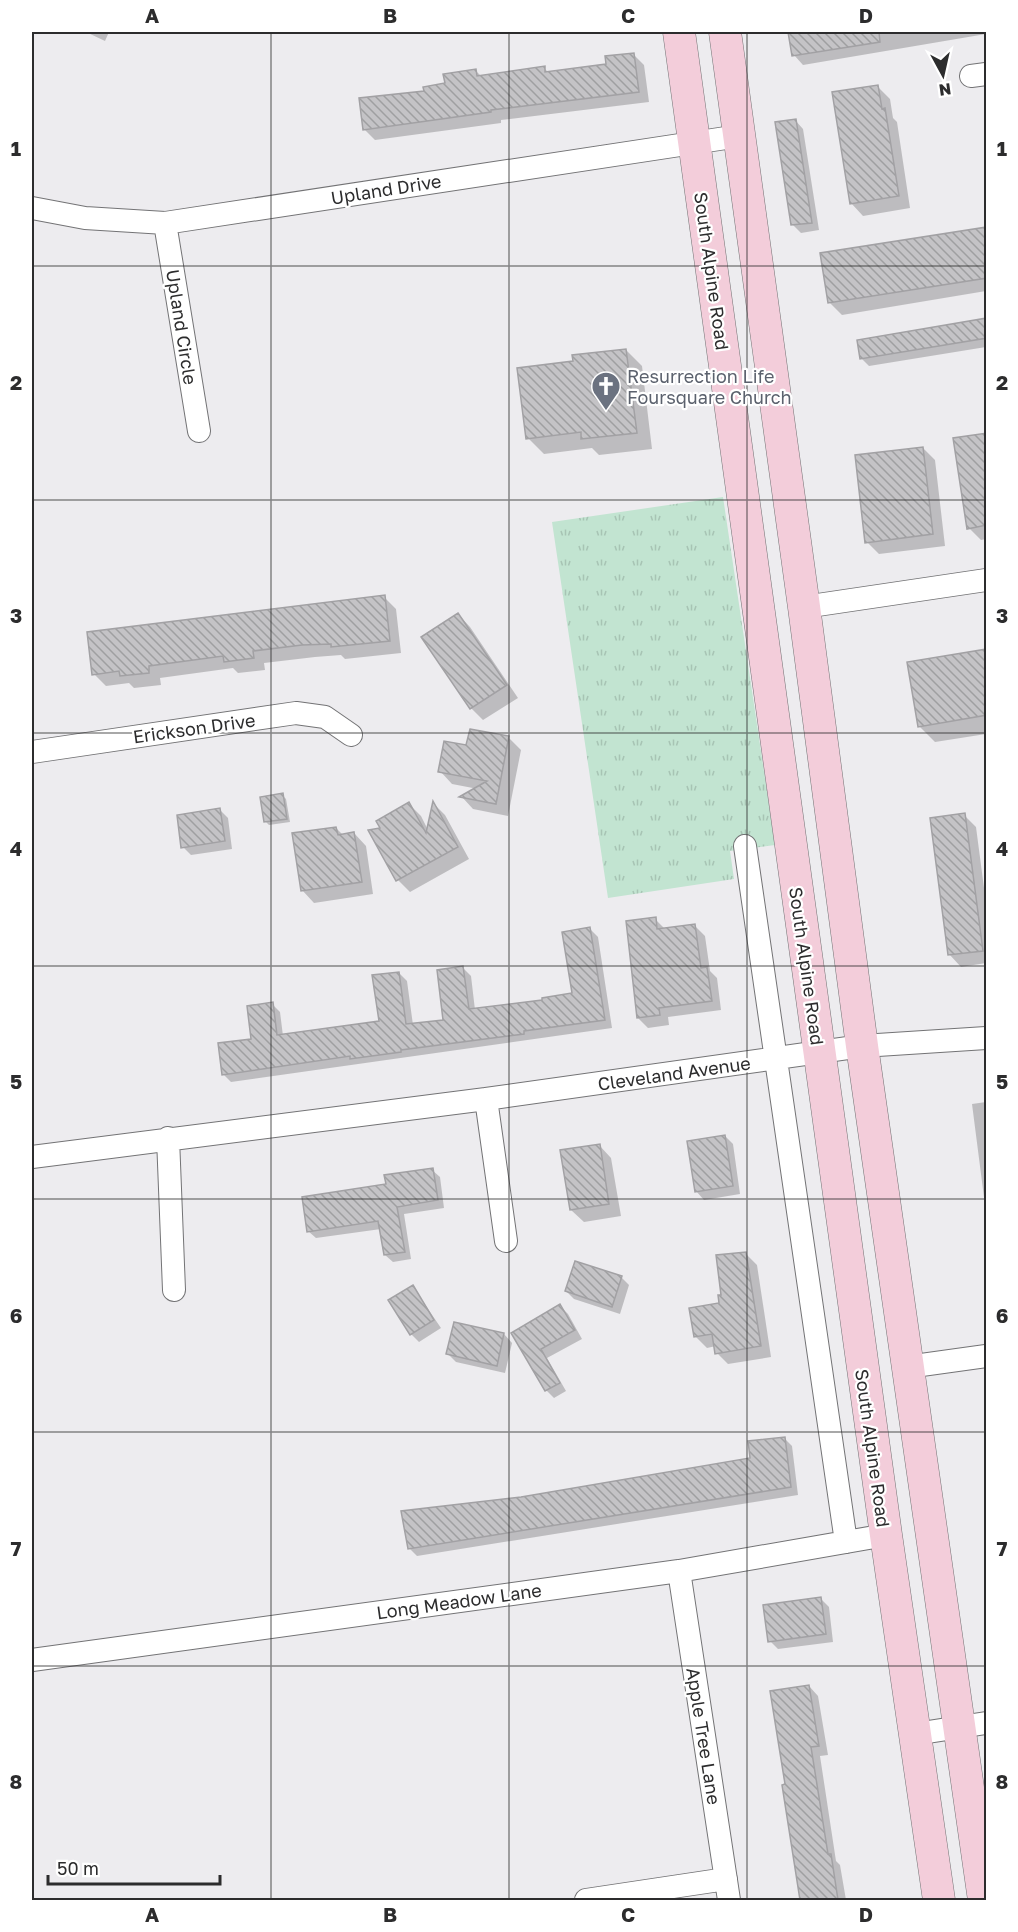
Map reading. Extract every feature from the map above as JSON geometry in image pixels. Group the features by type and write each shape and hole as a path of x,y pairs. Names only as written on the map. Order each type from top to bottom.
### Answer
{"main road":[{"name":"South Alpine Road","path":"679,32 885,1535 939,1900"},
{"path":"725,32 907,1367 973,1725 984,1900"}],"street":[{"name":"Upland Drive","path":"32,208 85,218 165,223 739,136"},
{"name":"Upland Circle","path":"165,223 199,432"},
{"path":"804,607 987,580"},
{"name":"Erickson Drive","path":"32,752 296,713 325,717 351,735"},
{"path":"745,846 846,1542"},
{"name":"Cleveland Avenue","path":"32,1156 486,1099 862,1046 987,1038"},
{"path":"486,1099 506,1241"},
{"path":"168,1138 174,1290"},
{"path":"907,1367 987,1356"},
{"name":"Long Meadow Lane","path":"32,1660 679,1571 885,1535"},
{"name":"Apple Tree Lane","path":"679,1571 727,1890"},
{"path":"915,1734 973,1725"},
{"path":"586,1900 727,1890"}],"green space":[{"path":"723,497 775,845 730,851 734,879 608,898 552,522"}],"building":[{"path":"788,32 879,32 880,42 792,56"},
{"path":"634,53 639,92 491,110 491,112 363,130 359,98 424,91 423,87 445,83 443,74 476,69 477,76 545,66 545,72 606,64 605,56"},
{"path":"878,85 882,109 885,108 899,196 850,204 832,92"},
{"path":"796,119 812,223 791,225 775,122"},
{"path":"987,227 987,278 828,303 820,253"},
{"path":"987,318 987,338 860,359 857,340"},
{"name":"Resurrection Life Foursquare Church","path":"626,349 637,433 581,439 581,432 526,439 517,368 573,361 572,355"},
{"path":"987,433 987,525 967,529 953,438"},
{"path":"923,447 933,534 865,543 855,455"},
{"path":"385,595 390,641 331,647 331,644 302,645 253,651 254,658 224,662 223,656 149,666 149,673 120,676 119,671 92,675 87,632"},
{"path":"458,613 507,685 470,709 421,637"},
{"path":"987,649 987,715 918,727 907,662"},
{"path":"470,729 509,736 496,804 459,797 487,781 438,772 444,741 466,745"},
{"path":"283,793 287,819 264,822 260,797"},
{"path":"433,801 458,847 396,881 368,830 380,828 376,821 409,802 426,833"},
{"path":"220,808 225,841 181,848 177,815"},
{"path":"965,813 983,951 948,955 930,818"},
{"path":"336,827 338,835 354,832 362,882 301,891 292,833"},
{"path":"656,917 657,929 695,924 701,968 707,967 712,1001 659,1008 660,1015 637,1018 626,921"},
{"path":"590,927 605,1020 524,1031 524,1034 401,1050 401,1052 350,1059 350,1056 222,1075 218,1043 251,1039 247,1006 273,1002 277,1035 379,1021 372,975 399,972 406,1024 443,1020 437,970 463,966 469,1009 542,1000 542,998 572,993 562,932"},
{"path":"725,1135 733,1186 695,1192 687,1141"},
{"path":"600,1144 609,1204 570,1210 560,1150"},
{"path":"433,1168 438,1200 397,1207 405,1252 384,1255 378,1221 307,1232 302,1197 386,1184 384,1175"},
{"path":"746,1252 761,1346 715,1354 712,1334 694,1337 689,1308 719,1303 718,1295 721,1295 716,1255"},
{"path":"575,1261 622,1276 612,1307 565,1291"},
{"path":"413,1285 434,1320 410,1335 388,1300"},
{"path":"560,1304 575,1330 541,1349 560,1383 545,1391 511,1333"},
{"path":"454,1322 504,1333 497,1366 446,1354"},
{"path":"785,1437 791,1487 408,1549 401,1511 521,1497 750,1458 748,1441"},
{"path":"821,1597 826,1634 768,1642 763,1605"},
{"path":"809,1685 819,1746 811,1747 828,1854 831,1854 838,1900 800,1900 782,1785 785,1784 770,1691"}],"place":[{"name":"Resurrection Life Foursquare Church","path":"606,412"}]}
